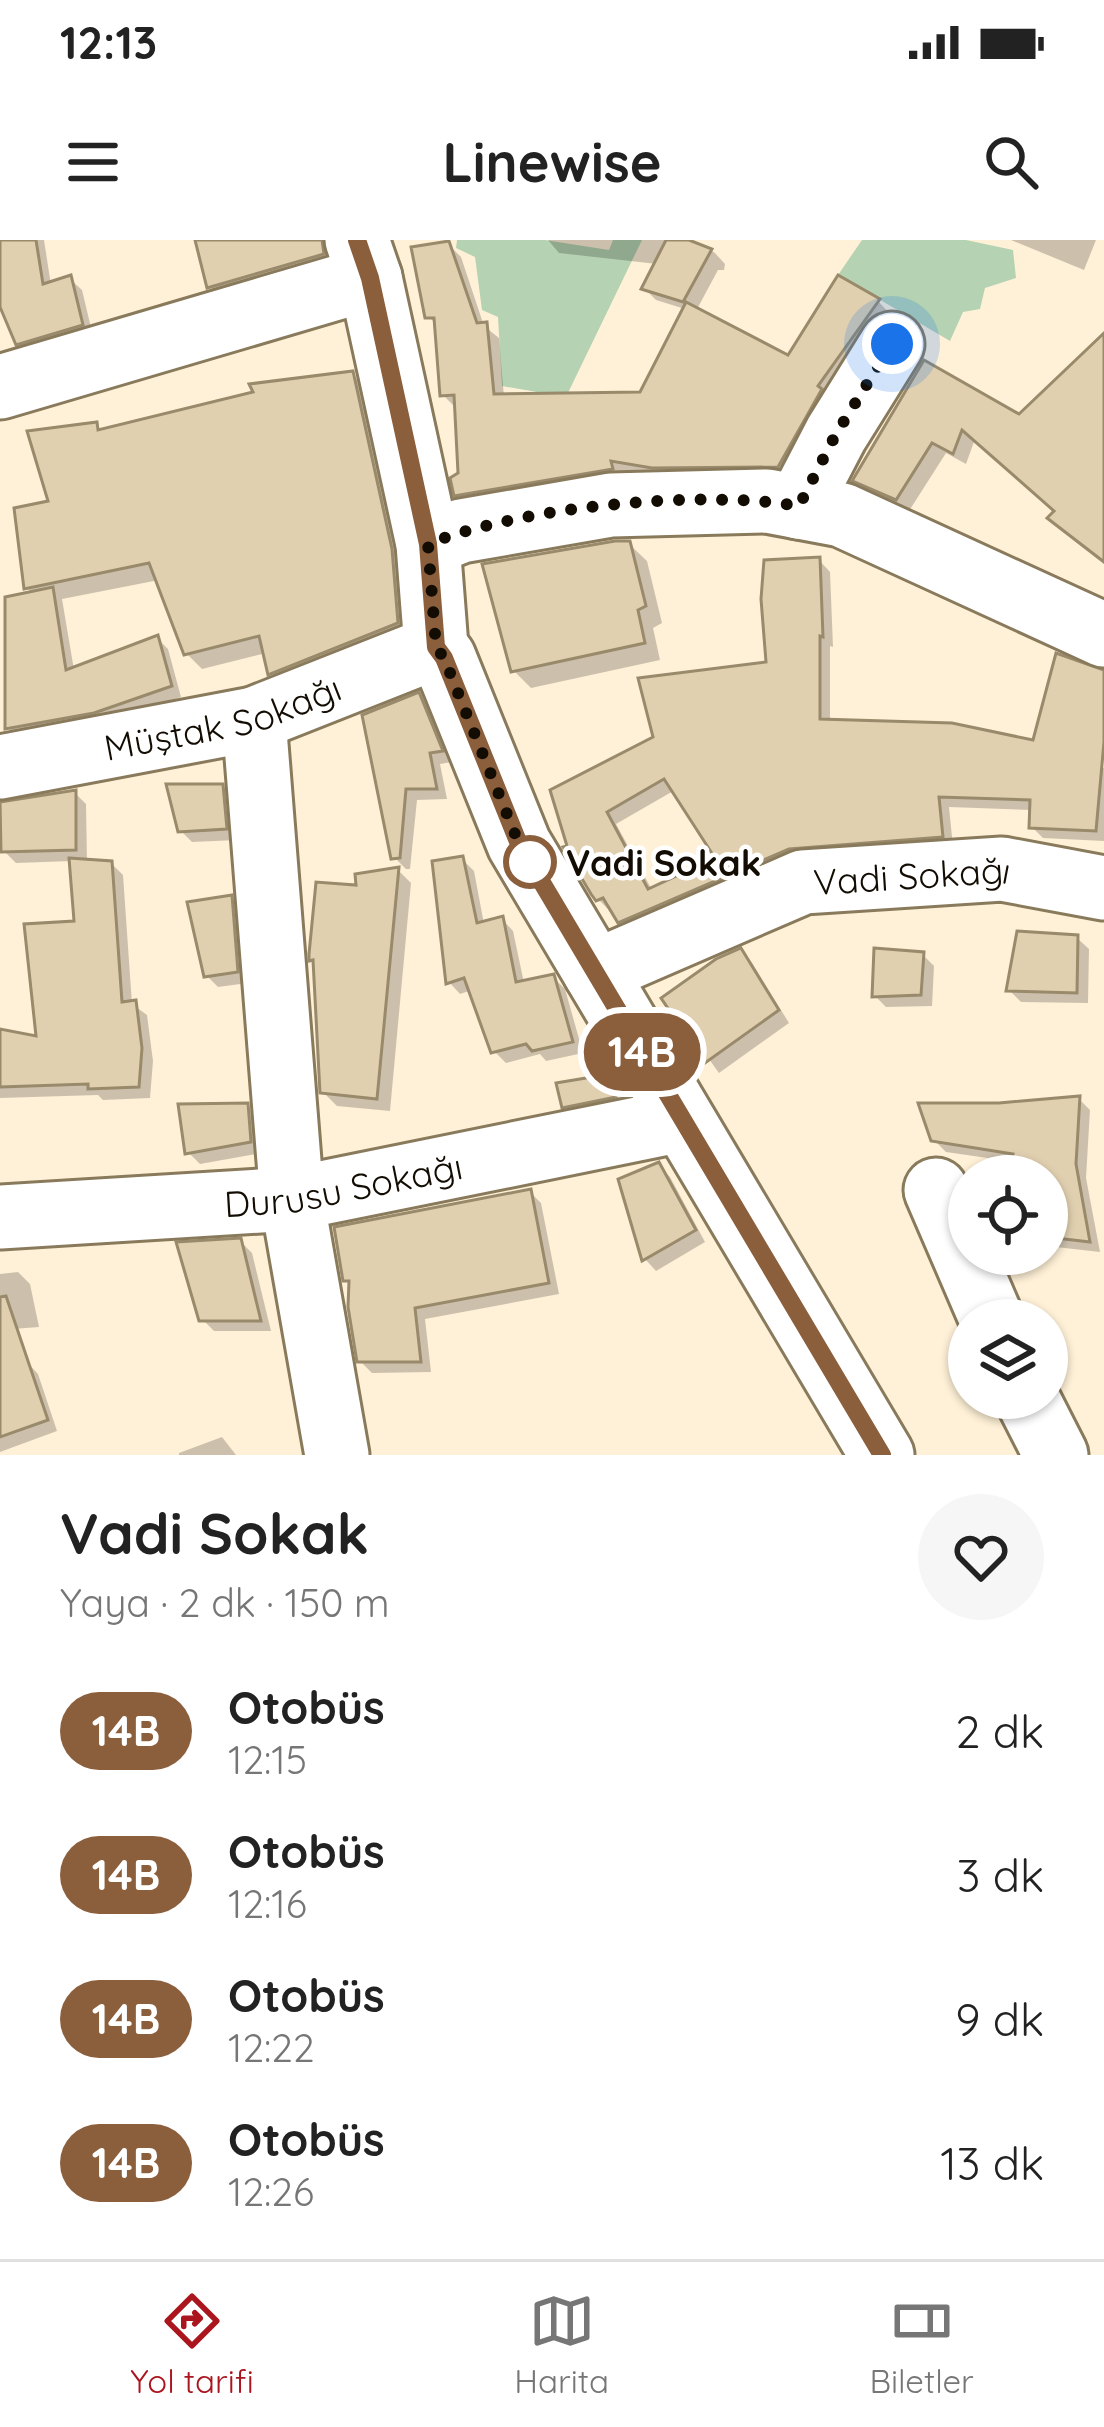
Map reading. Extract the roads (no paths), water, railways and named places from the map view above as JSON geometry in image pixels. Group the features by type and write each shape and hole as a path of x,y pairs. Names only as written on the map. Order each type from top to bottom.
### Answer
{"street":[{"path":"0,388 363,259 428,544 436,647 519,844 882,1455"},
{"path":"799,506 836,434 892,344"},
{"path":"428,544 461,531 610,505 767,501 842,515 1104,635"},
{"name":"Müştak Sokağı","path":"0,767 254,719 436,647"},
{"path":"254,719 292,1199 337,1455"},
{"name":"Vadi Sokağı","path":"595,972 803,881 1002,869 1104,888"},
{"name":"Durusu Sokağı","path":"0,1216 292,1199 682,1120"},
{"path":"936,1190 983,1299"},
{"path":"1038,1419 1056,1455"}],"place":[{"name":"Vadi Sokak","path":"530,862"}]}
